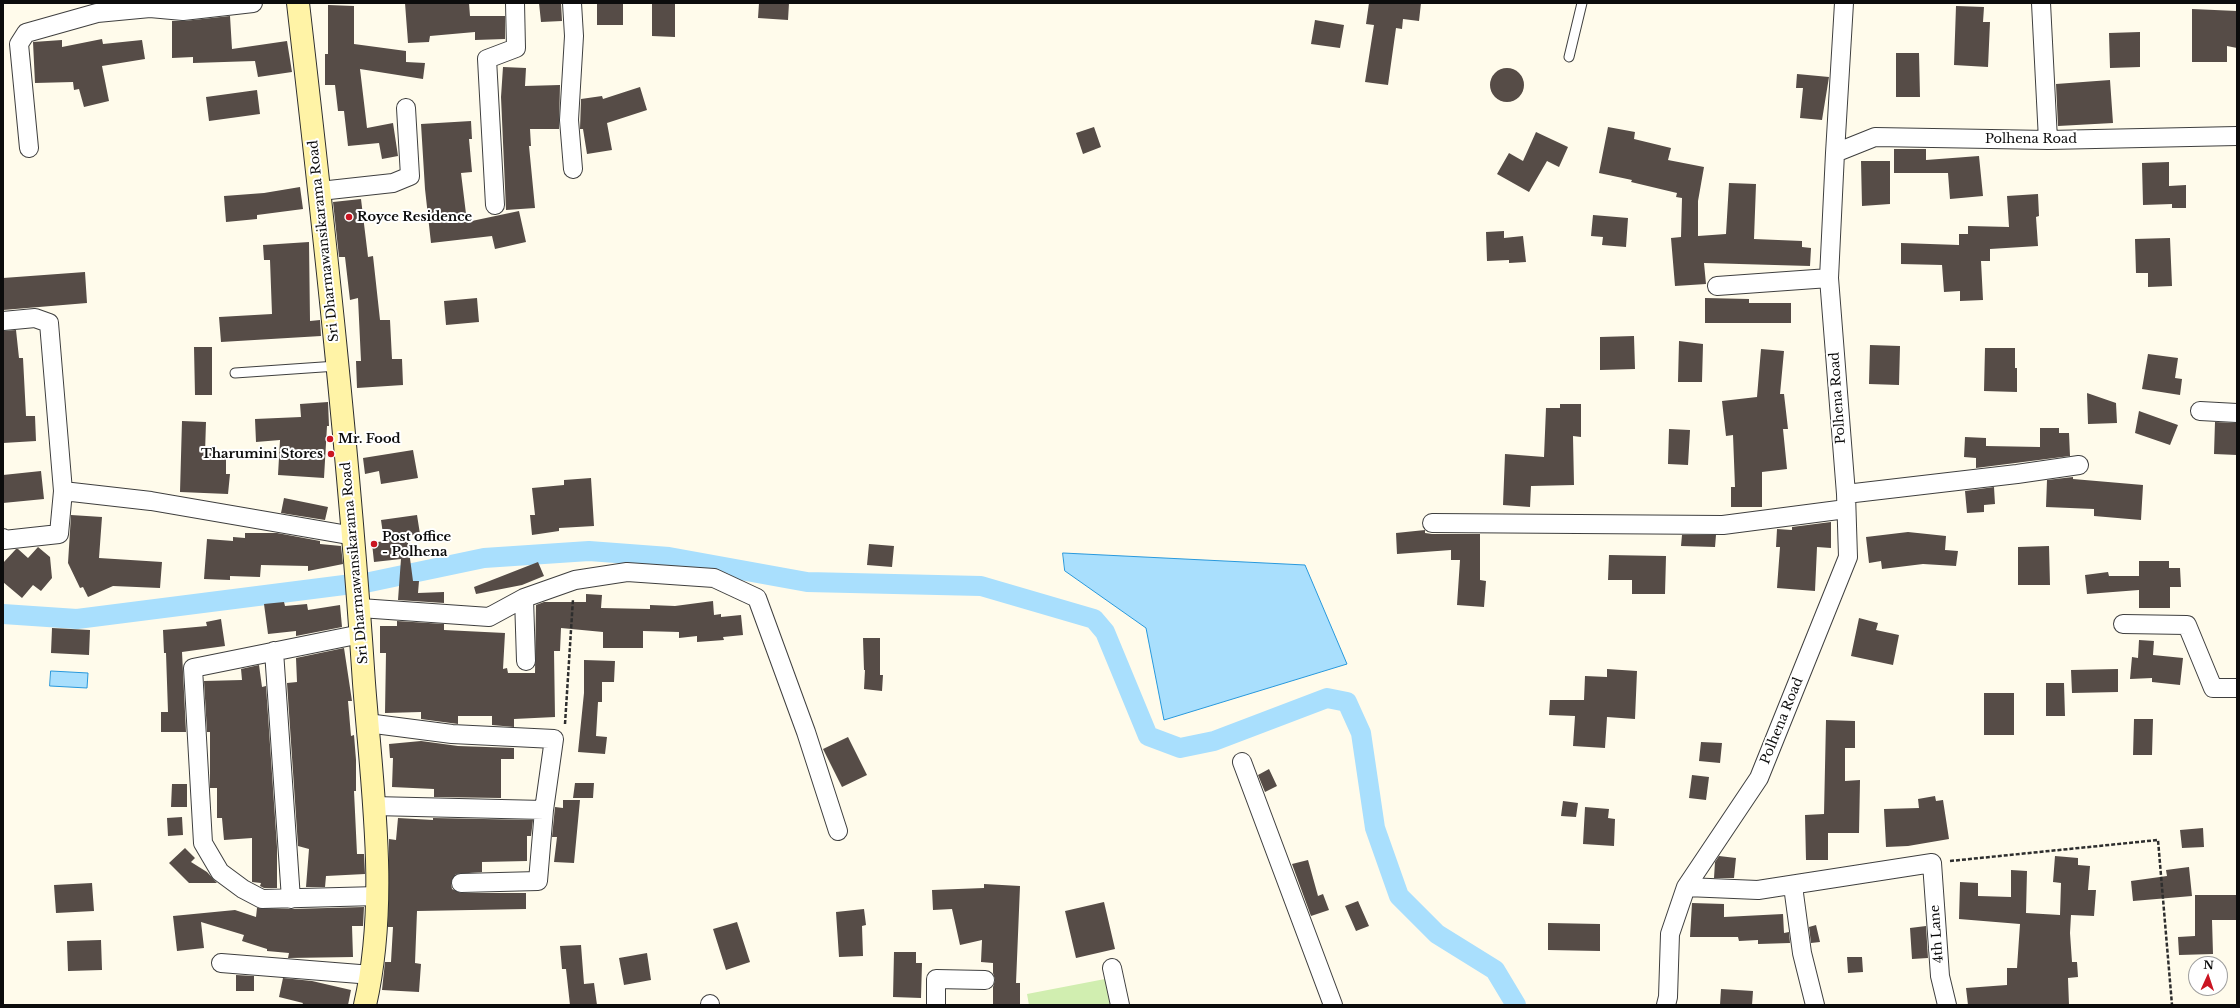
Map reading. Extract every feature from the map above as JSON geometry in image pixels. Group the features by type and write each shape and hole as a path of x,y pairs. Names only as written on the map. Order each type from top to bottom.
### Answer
{"street":[{"path":"29,148 19,44 26,33 97,13 150,8 183,11 253,3"},
{"name":"Sri Dharmawansikarama Road","path":"298,3 320,191 357,563 378,896 372,975 365,1005"},
{"path":"495,205 487,58 516,48 515,3"},
{"path":"572,3 574,36 569,120 573,169"},
{"path":"1835,153 1844,3"},
{"path":"2041,3 2048,140"},
{"path":"320,191 393,182 410,176 406,108"},
{"name":"Polhena Road","path":"1666,1005 1668,997 1670,934 1686,887 1759,778 1848,557 1846,501 1829,278 1835,153 1875,138 2048,140 2237,136"},
{"path":"1717,286 1829,278"},
{"path":"3,322 35,318 49,323 63,491 59,534 4,540 3,538"},
{"path":"2200,411 2237,413"},
{"path":"1432,523 1723,525 1846,501 2079,464"},
{"path":"63,491 151,501 354,536"},
{"path":"360,608 489,617 524,598 575,580 627,572 714,578 757,598 806,732 838,831"},
{"path":"524,598 526,661"},
{"path":"2123,624 2187,625 2212,688 2237,688"},
{"path":"361,634 193,668 203,843 220,872 243,889 262,899 378,896"},
{"path":"274,651 291,898"},
{"path":"367,723 452,734 554,739 544,810 538,881 461,883"},
{"path":"1242,762 1333,1005"},
{"path":"373,806 544,810"},
{"path":"1686,887 1758,890 1793,886 1932,863"},
{"name":"4th Lane","path":"1932,863 1940,976 1947,1005"},
{"path":"1793,886 1802,953 1815,1005"},
{"path":"221,963 372,975"},
{"path":"1112,968 1120,1005"},
{"path":"936,1005 936,979 985,980"}],"lane":[{"path":"1569,57 1582,3"},
{"path":"235,373 337,366"}],"path":[{"path":"554,739 564,732 575,580"},
{"path":"1932,863 2158,840 2172,1005"}],"green space":[{"path":"1105,979 1110,1005 1029,1005 1027,994"}],"water":[{"path":"1063,553 1305,565 1347,664 1164,720 1146,628 1065,571"},
{"path":"51,671 88,673 87,688 50,686"}],"building":[{"path":"405,3 469,3 470,16 505,16 505,39 475,40 475,32 430,36 429,42 408,43"},
{"path":"539,3 561,3 562,21 541,22"},
{"path":"597,3 623,3 623,25 597,25"},
{"path":"652,3 675,3 675,37 652,36"},
{"path":"759,3 789,3 788,20 758,18"},
{"path":"1369,3 1421,3 1419,21 1403,19 1402,29 1396,28 1388,85 1365,82 1374,25 1366,24"},
{"path":"328,5 354,6 354,44 406,51 406,62 425,63 423,79 360,69 367,128 393,123 398,156 382,159 379,143 348,146 344,111 338,111 335,85 325,85 325,54 328,54"},
{"path":"1956,6 1984,7 1983,22 1990,22 1988,67 1954,65"},
{"path":"2192,9 2237,11 2237,48 2227,46 2227,62 2192,62"},
{"path":"230,16 232,49 287,41 292,72 258,77 255,61 193,63 193,57 172,58 172,21"},
{"path":"1315,20 1344,25 1340,48 1311,44"},
{"path":"2140,32 2140,67 2110,68 2109,33"},
{"path":"102,39 103,44 142,40 145,59 102,66 109,101 84,107 79,89 74,90 73,82 35,83 33,42 62,40 62,47"},
{"path":"1896,53 1919,53 1920,97 1896,97"},
{"path":"503,67 526,68 525,86 560,85 559,129 530,129 531,146 529,146 535,208 506,210 501,97"},
{"path":"1510,68 1517,70 1522,75 1524,85 1522,95 1517,100 1504,102 1497,100 1492,95 1490,82 1492,75 1497,70"},
{"path":"1797,74 1829,77 1822,120 1800,118 1803,88 1796,88"},
{"path":"2110,80 2113,123 2058,126 2056,84"},
{"path":"640,87 647,110 607,123 612,150 587,154 583,129 580,129 581,99 602,96 603,99"},
{"path":"257,90 260,114 209,121 206,97"},
{"path":"471,121 472,139 469,139 472,172 461,173 467,222 519,211 526,242 495,249 492,236 431,243 425,189 421,124"},
{"path":"1094,127 1101,147 1083,154 1076,133"},
{"path":"1608,127 1635,132 1634,139 1671,148 1668,160 1704,167 1698,201 1698,236 1726,234 1729,183 1756,184 1754,239 1802,241 1802,247 1811,248 1810,266 1704,263 1706,284 1675,286 1671,238 1681,237 1682,198 1676,197 1677,193 1631,182 1632,180 1599,173"},
{"path":"1536,132 1568,147 1559,167 1547,161 1529,192 1497,174 1509,153 1523,161"},
{"path":"1894,149 1926,149 1926,160 1979,156 1983,196 1950,199 1948,173 1894,173"},
{"path":"1861,161 1890,161 1890,204 1862,206"},
{"path":"2169,162 2169,186 2186,185 2186,208 2172,208 2172,204 2143,205 2142,163"},
{"path":"300,187 303,209 257,215 257,219 226,222 224,196 264,193"},
{"path":"2038,194 2039,216 2036,217 2038,246 1990,249 1990,261 1981,261 1983,300 1960,301 1960,291 1944,292 1942,265 1901,264 1901,243 1959,245 1959,234 1968,234 1968,226 2009,227 2007,196"},
{"path":"361,199 368,257 373,256 380,320 390,320 392,359 402,359 403,385 357,388 356,361 361,361 358,298 350,300 345,257 339,257 333,202"},
{"path":"1593,215 1628,218 1626,247 1602,245 1603,237 1591,236"},
{"path":"1504,231 1504,238 1523,236 1526,262 1509,263 1509,260 1487,261 1486,232"},
{"path":"2170,238 2172,286 2148,287 2148,273 2136,273 2135,239"},
{"path":"309,242 310,321 320,320 321,336 221,342 219,317 272,314 270,260 264,260 263,245"},
{"path":"85,272 87,303 3,310 3,278"},
{"path":"477,298 479,322 446,325 444,301"},
{"path":"1705,298 1749,299 1749,303 1791,303 1791,323 1705,323"},
{"path":"16,330 19,358 23,358 26,416 35,416 36,441 3,443 3,331"},
{"path":"1634,336 1635,369 1600,370 1600,337"},
{"path":"1679,341 1703,344 1702,382 1678,382"},
{"path":"1870,345 1900,346 1899,385 1869,384"},
{"path":"194,347 212,347 212,395 195,395"},
{"path":"1985,348 2015,348 2017,392 1984,391"},
{"path":"1761,349 1784,351 1780,394 1784,394 1788,429 1783,429 1787,469 1762,472 1762,507 1731,507 1731,487 1735,487 1733,435 1726,436 1722,401 1757,397"},
{"path":"2148,354 2178,358 2175,378 2182,379 2180,395 2142,389"},
{"path":"2087,393 2116,403 2117,423 2088,424"},
{"path":"328,402 329,426 327,426 324,478 278,475 280,440 256,442 255,419 301,417 300,404"},
{"path":"1560,404 1581,404 1581,437 1573,436 1574,485 1531,486 1530,507 1503,505 1505,454 1544,457 1546,408 1560,408"},
{"path":"2139,411 2178,425 2170,445 2135,433"},
{"path":"182,421 206,422 205,453 226,454 226,474 230,474 228,494 180,492"},
{"path":"2215,422 2237,423 2237,455 2214,454"},
{"path":"2040,428 2059,428 2059,433 2069,433 2070,456 1976,468 1976,458 1964,457 1965,437 1986,438 1986,446 2040,447"},
{"path":"1669,429 1690,430 1688,465 1668,464"},
{"path":"413,450 418,478 381,484 379,471 365,474 363,458"},
{"path":"41,471 44,499 3,503 3,475"},
{"path":"2073,477 2073,479 2143,485 2141,520 2094,516 2094,509 2046,507 2047,480"},
{"path":"591,478 594,526 559,528 559,531 532,535 530,515 535,515 532,488 564,485 564,480"},
{"path":"1994,487 1995,504 1984,505 1984,512 1967,513 1965,491"},
{"path":"284,498 328,507 325,520 281,513"},
{"path":"71,515 102,517 99,558 162,562 160,588 113,586 88,597 83,587 80,588 68,563"},
{"path":"417,515 420,534 407,536 413,581 419,581 418,593 444,592 444,603 398,600 401,559 374,562 372,543 384,541 381,520"},
{"path":"1831,522 1831,548 1817,547 1815,591 1777,588 1780,547 1776,547 1777,529 1792,530 1792,527"},
{"path":"1425,530 1425,533 1432,534 1480,534 1480,580 1486,581 1484,607 1457,605 1460,560 1451,560 1451,550 1397,554 1396,533"},
{"path":"1908,532 1946,536 1945,550 1958,551 1956,566 1923,564 1882,569 1881,561 1869,563 1866,537"},
{"path":"245,533 277,533 320,541 320,544 341,546 343,564 308,571 308,566 261,565 260,577 230,576 230,580 204,579 207,539 233,541 233,537 245,538"},
{"path":"1682,535 1716,535 1715,547 1681,546"},
{"path":"869,544 894,546 892,567 867,565"},
{"path":"2049,546 2050,585 2018,585 2018,547"},
{"path":"38,547 50,557 52,578 41,591 33,585 22,598 3,582 3,563 16,549 28,558"},
{"path":"1609,555 1666,556 1665,594 1632,594 1632,580 1608,580"},
{"path":"2139,561 2169,561 2169,568 2180,568 2181,587 2170,587 2170,608 2139,608 2139,590 2087,594 2085,575 2108,572 2109,576 2139,576"},
{"path":"538,562 544,576 522,585 476,594 474,587"},
{"path":"586,594 602,595 601,608 650,609 650,605 675,606 713,601 714,615 721,614 721,617 741,615 743,635 723,637 724,640 697,642 697,636 679,638 679,632 643,631 643,648 603,648 603,632 561,628 560,651 554,651 555,717 514,719 514,727 492,725 492,716 458,716 458,724 421,719 421,712 385,713 386,653 380,653 380,626 397,626 397,621 444,624 444,630 505,633 503,669 507,668 508,673 535,673 536,605 544,602 586,602"},
{"path":"284,602 285,606 307,604 308,610 340,605 342,627 296,636 296,631 268,634 264,604"},
{"path":"1859,618 1878,623 1876,630 1899,635 1893,665 1851,656"},
{"path":"221,619 225,646 182,652 186,732 161,732 161,712 168,712 166,653 164,653 163,630 207,626 206,622"},
{"path":"52,628 90,630 89,655 51,653"},
{"path":"863,638 880,638 880,675 883,675 882,691 864,689 865,670"},
{"path":"2139,640 2154,641 2153,655 2183,658 2180,685 2152,682 2152,678 2130,679 2132,657 2138,658"},
{"path":"344,648 352,701 348,701 351,736 354,735 356,760 356,791 354,791 357,854 364,854 365,874 326,876 325,887 306,887 309,849 298,846 287,683 297,682 296,658"},
{"path":"584,660 615,661 614,682 602,682 602,702 598,702 596,736 607,737 605,754 578,752 584,693"},
{"path":"259,665 262,687 266,686 277,847 277,888 264,888 260,886 261,883 252,882 252,838 224,840 222,818 217,818 217,788 210,788 210,732 207,732 204,681 242,680 241,669"},
{"path":"1607,669 1637,671 1635,719 1607,717 1605,748 1573,746 1575,716 1549,715 1550,700 1584,700 1585,676 1607,677"},
{"path":"2118,669 2118,692 2072,693 2071,670"},
{"path":"2046,683 2064,683 2065,716 2046,716"},
{"path":"1984,693 2014,693 2014,735 1984,735"},
{"path":"2134,719 2153,719 2152,755 2133,755"},
{"path":"1826,720 1855,721 1855,748 1845,748 1845,781 1860,780 1859,833 1828,833 1828,860 1806,860 1805,815 1824,814"},
{"path":"848,737 867,775 842,787 823,749"},
{"path":"421,741 458,746 514,748 514,759 501,759 501,798 434,797 434,789 392,787 393,758 390,758 389,744"},
{"path":"1701,742 1722,743 1720,763 1699,761"},
{"path":"1269,769 1277,786 1265,792 1258,775"},
{"path":"1692,775 1709,777 1706,800 1689,798"},
{"path":"575,783 594,783 593,798 573,798"},
{"path":"172,784 187,784 187,807 171,807"},
{"path":"1935,796 1936,801 1943,800 1949,839 1908,846 1886,847 1884,809 1919,808 1918,799"},
{"path":"563,800 580,800 574,863 554,862 557,837 552,837 555,807 563,808"},
{"path":"1563,801 1578,803 1576,817 1561,816"},
{"path":"1585,807 1609,809 1608,818 1615,819 1614,846 1583,844"},
{"path":"182,817 183,835 168,836 167,818"},
{"path":"398,818 433,820 433,818 533,820 531,836 527,836 527,861 482,862 482,872 456,874 451,883 452,889 461,893 526,893 526,909 417,911 415,963 421,964 419,992 382,990 385,962 391,962 393,927 388,927 389,839 396,840"},
{"path":"2203,828 2204,847 2182,848 2180,830"},
{"path":"185,848 195,858 191,862 207,872 217,883 189,883 169,863"},
{"path":"1719,856 1736,858 1734,878 1714,878 1715,862"},
{"path":"2055,856 2078,858 2078,865 2090,866 2088,890 2096,890 2094,916 2071,915 2070,933 2072,962 2077,962 2078,977 2068,978 2069,1005 1968,1005 1966,988 2007,985 2007,968 2017,968 2020,924 1959,919 1960,882 1978,883 1978,896 2011,897 2011,870 2027,871 2026,913 2060,915 2061,883 2053,882"},
{"path":"1308,860 1318,896 1323,894 1329,910 1311,916 1292,864"},
{"path":"2189,867 2192,896 2133,901 2131,881 2167,876 2166,870"},
{"path":"92,883 94,911 56,913 54,885"},
{"path":"984,884 1020,886 1016,983 1020,983 1020,1005 993,1005 993,987 995,980 993,963 981,962 982,940 960,945 952,909 933,910 932,890 984,888"},
{"path":"2195,895 2237,895 2237,920 2212,920 2213,954 2179,955 2178,937 2195,936"},
{"path":"1358,901 1369,926 1356,931 1345,906"},
{"path":"1104,902 1115,949 1076,958 1065,911"},
{"path":"1692,903 1724,904 1724,917 1783,914 1784,933 1789,932 1790,943 1758,944 1758,940 1739,941 1738,937 1690,937"},
{"path":"364,907 363,926 352,926 353,957 288,958 289,953 267,951 267,949 242,941 244,935 201,922 204,948 177,951 173,916 235,910 256,917 257,908 291,909"},
{"path":"864,909 866,925 862,926 863,956 839,957 836,912"},
{"path":"737,922 750,962 726,970 713,929"},
{"path":"1548,923 1600,924 1600,951 1548,950"},
{"path":"1816,925 1820,942 1811,943 1809,927"},
{"path":"1926,926 1928,958 1912,959 1910,928"},
{"path":"101,940 102,970 68,971 67,941"},
{"path":"581,945 584,984 594,983 597,1005 570,1005 566,969 562,969 560,946"},
{"path":"894,952 916,952 916,963 922,963 921,998 893,997"},
{"path":"647,953 651,980 624,985 619,958"},
{"path":"1847,957 1862,957 1863,972 1848,973"},
{"path":"236,975 254,976 254,991 236,991"},
{"path":"283,978 312,981 351,990 348,1005 302,1005 303,1003 279,997"},
{"path":"1721,989 1753,991 1752,1005 1720,1005"}],"waterway":[{"path":"365,583 484,558 589,551 669,557 807,582 981,586 1094,619 1105,632 1148,736 1180,748 1214,741 1327,698 1347,702 1361,733 1375,828 1399,896 1437,934 1495,970 1516,1005"},
{"path":"3,614 77,619 344,585"}],"place":[{"name":"Royce Residence","path":"349,217"},
{"name":"Mr. Food","path":"330,439"},
{"name":"Tharumini Stores","path":"331,454"},
{"name":"Post office - Polhena","path":"374,544"}]}
